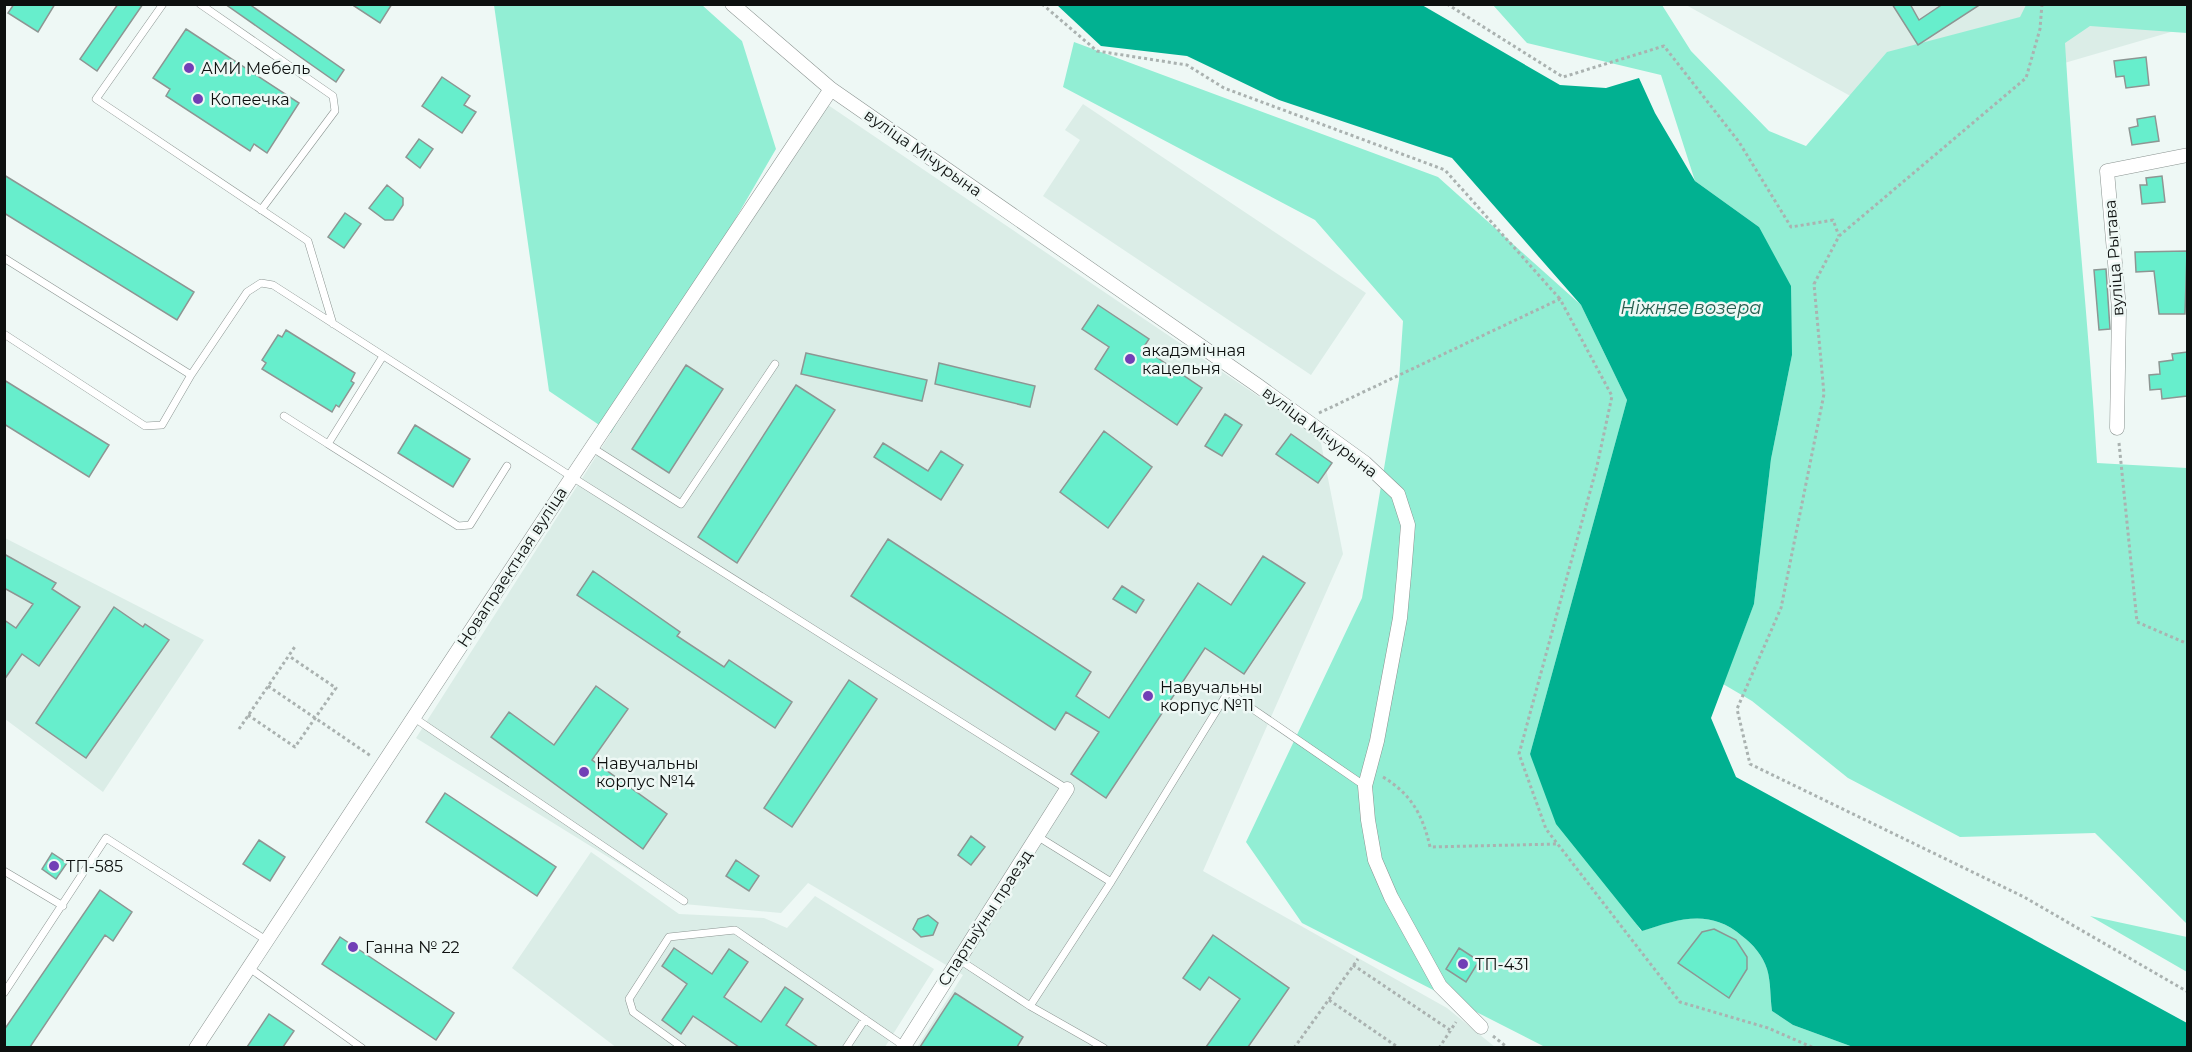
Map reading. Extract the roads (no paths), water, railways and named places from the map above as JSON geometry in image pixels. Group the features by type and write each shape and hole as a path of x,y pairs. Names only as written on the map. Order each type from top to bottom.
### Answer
{"street":[{"name":"вуліца Мічурына","path":"732,4 831,89 1149,308 1365,463 1398,495 1408,525 1400,618 1367,780 1375,860 1391,897 1440,986 1481,1027"},
{"name":"Новапраектная вуліца","path":"196,1047 591,447 831,89"},
{"name":"вуліца Рытава","path":"2117,428 2119,309 2107,171 2187,156"},
{"name":"Спартыўны праезд","path":"903,1047 1067,789"}],"lane":[{"path":"163,4 96,99 308,241 333,324"},
{"path":"200,4 333,96 335,111 261,210"},
{"path":"4,258 191,375"},
{"path":"4,334 145,426 162,425 191,375 247,292 261,283 273,285 572,477 1067,789"},
{"path":"328,444 383,356"},
{"path":"591,447 681,504 775,364"},
{"path":"284,416 458,526 470,525 507,466"},
{"path":"1030,1006 1111,882 1228,692 1367,780"},
{"path":"413,717 684,901"},
{"path":"1037,836 1111,882"},
{"path":"4,993 106,838 266,940"},
{"path":"4,871 63,906"},
{"path":"683,1047 633,1012 629,999 669,937 735,930 866,1019 903,1047"},
{"path":"958,959 1030,1006 1104,1047"},
{"path":"248,968 362,1047"},
{"path":"846,1047 866,1019"}],"water":[{"name":"Ніжняе возера","path":"1057,5 1422,5 1560,85 1606,88 1639,78 1655,113 1695,181 1759,227 1791,286 1792,355 1771,459 1754,604 1711,718 1736,777 2187,1023 2187,1047 1853,1047 1793,1025 1772,1011 1770,985 1763,959 1750,943 1730,927 1706,919 1694,918 1642,931 1556,824 1530,754 1627,400 1581,305 1452,158 1279,100 1187,56 1101,46"}],"place":[{"name":"АМИ Мебель","path":"189,68"},
{"name":"Копеечка","path":"198,99"},
{"name":"акадэмічная кацельня","path":"1130,359"},
{"name":"Навучальны корпус №11","path":"1148,696"},
{"name":"Навучальны корпус №14","path":"584,772"},
{"name":"ТП-585","path":"54,866"},
{"name":"Ганна № 22","path":"353,947"},
{"name":"ТП-431","path":"1463,964"}]}
